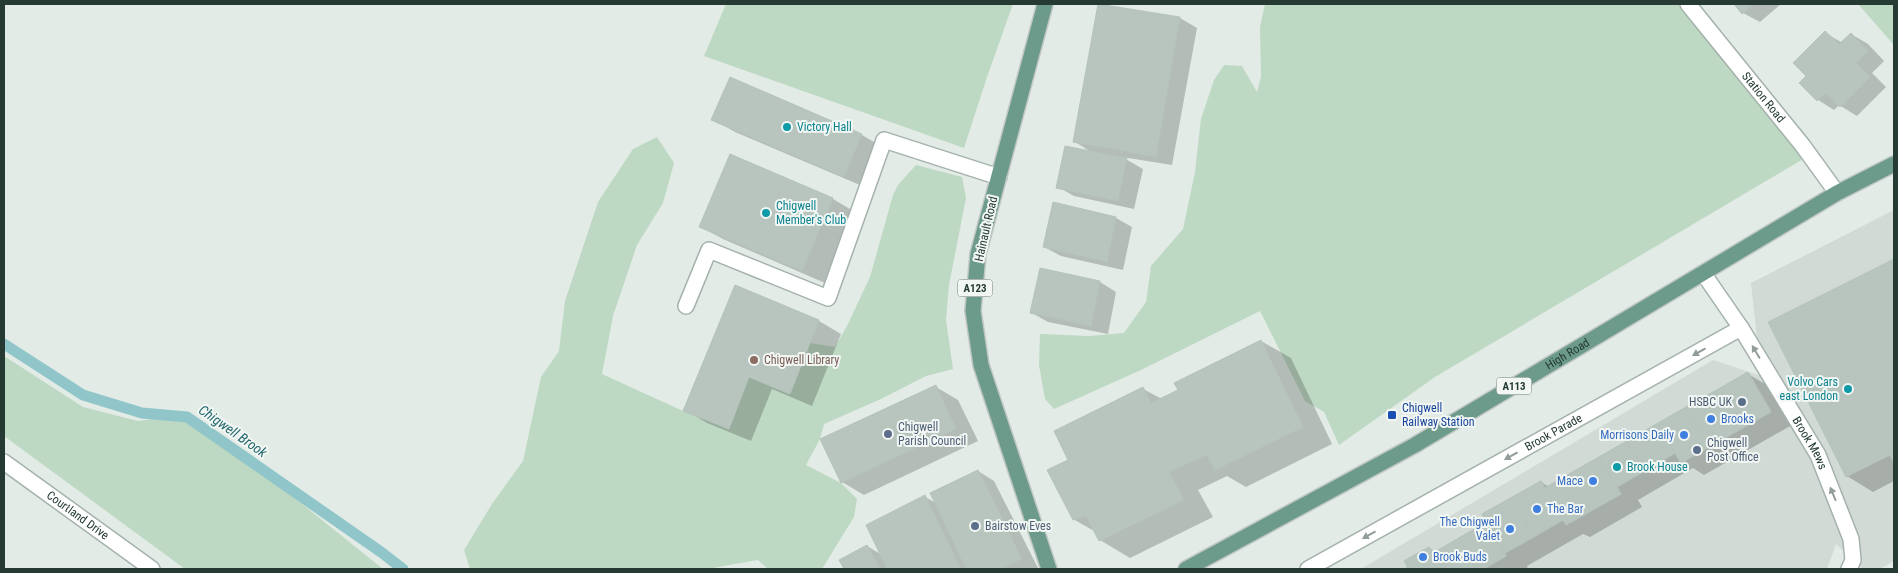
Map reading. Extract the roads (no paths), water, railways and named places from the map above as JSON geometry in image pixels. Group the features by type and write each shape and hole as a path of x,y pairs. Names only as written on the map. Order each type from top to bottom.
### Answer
{"main road":[{"name":"Hainault Road","path":"1044,4 978,254 973,311 981,365 1049,569"},
{"name":"High Road","path":"1193,568 1415,445 1837,192 1894,164"}],"street":[{"name":"Station Road","path":"1688,4 1803,146 1837,192"},
{"path":"686,306 709,250 828,298 884,140 999,177"},
{"path":"1703,272 1742,328"},
{"name":"Brook Mews","path":"1742,328 1818,455 1852,539 1853,560 1849,569"},
{"name":"Brook Parade","path":"1308,569 1742,328"},
{"name":"Courtland Drive","path":"4,462 152,569"}],"waterway":[{"name":"Chigwell Brook","path":"4,344 83,395 142,413 187,417 403,569"}],"place":[{"name":"Victory Hall","path":"787,127"},
{"name":"Chigwell Member's Club","path":"766,213"},
{"name":"Chigwell Library","path":"754,360"},
{"name":"Volvo Cars east London","path":"1848,389"},
{"name":"HSBC UK","path":"1742,402"},
{"name":"Chigwell Railway Station","path":"1392,415"},
{"name":"Brooks","path":"1711,419"},
{"name":"Chigwell Parish Council","path":"888,434"},
{"name":"Morrisons Daily","path":"1684,435"},
{"name":"Chigwell Post Office","path":"1697,450"},
{"name":"Brook House","path":"1617,467"},
{"name":"Mace","path":"1593,481"},
{"name":"The Bar","path":"1537,509"},
{"name":"Bairstow Eves","path":"975,526"},
{"name":"The Chigwell Valet","path":"1510,529"},
{"name":"Brook Buds","path":"1423,557"}]}
